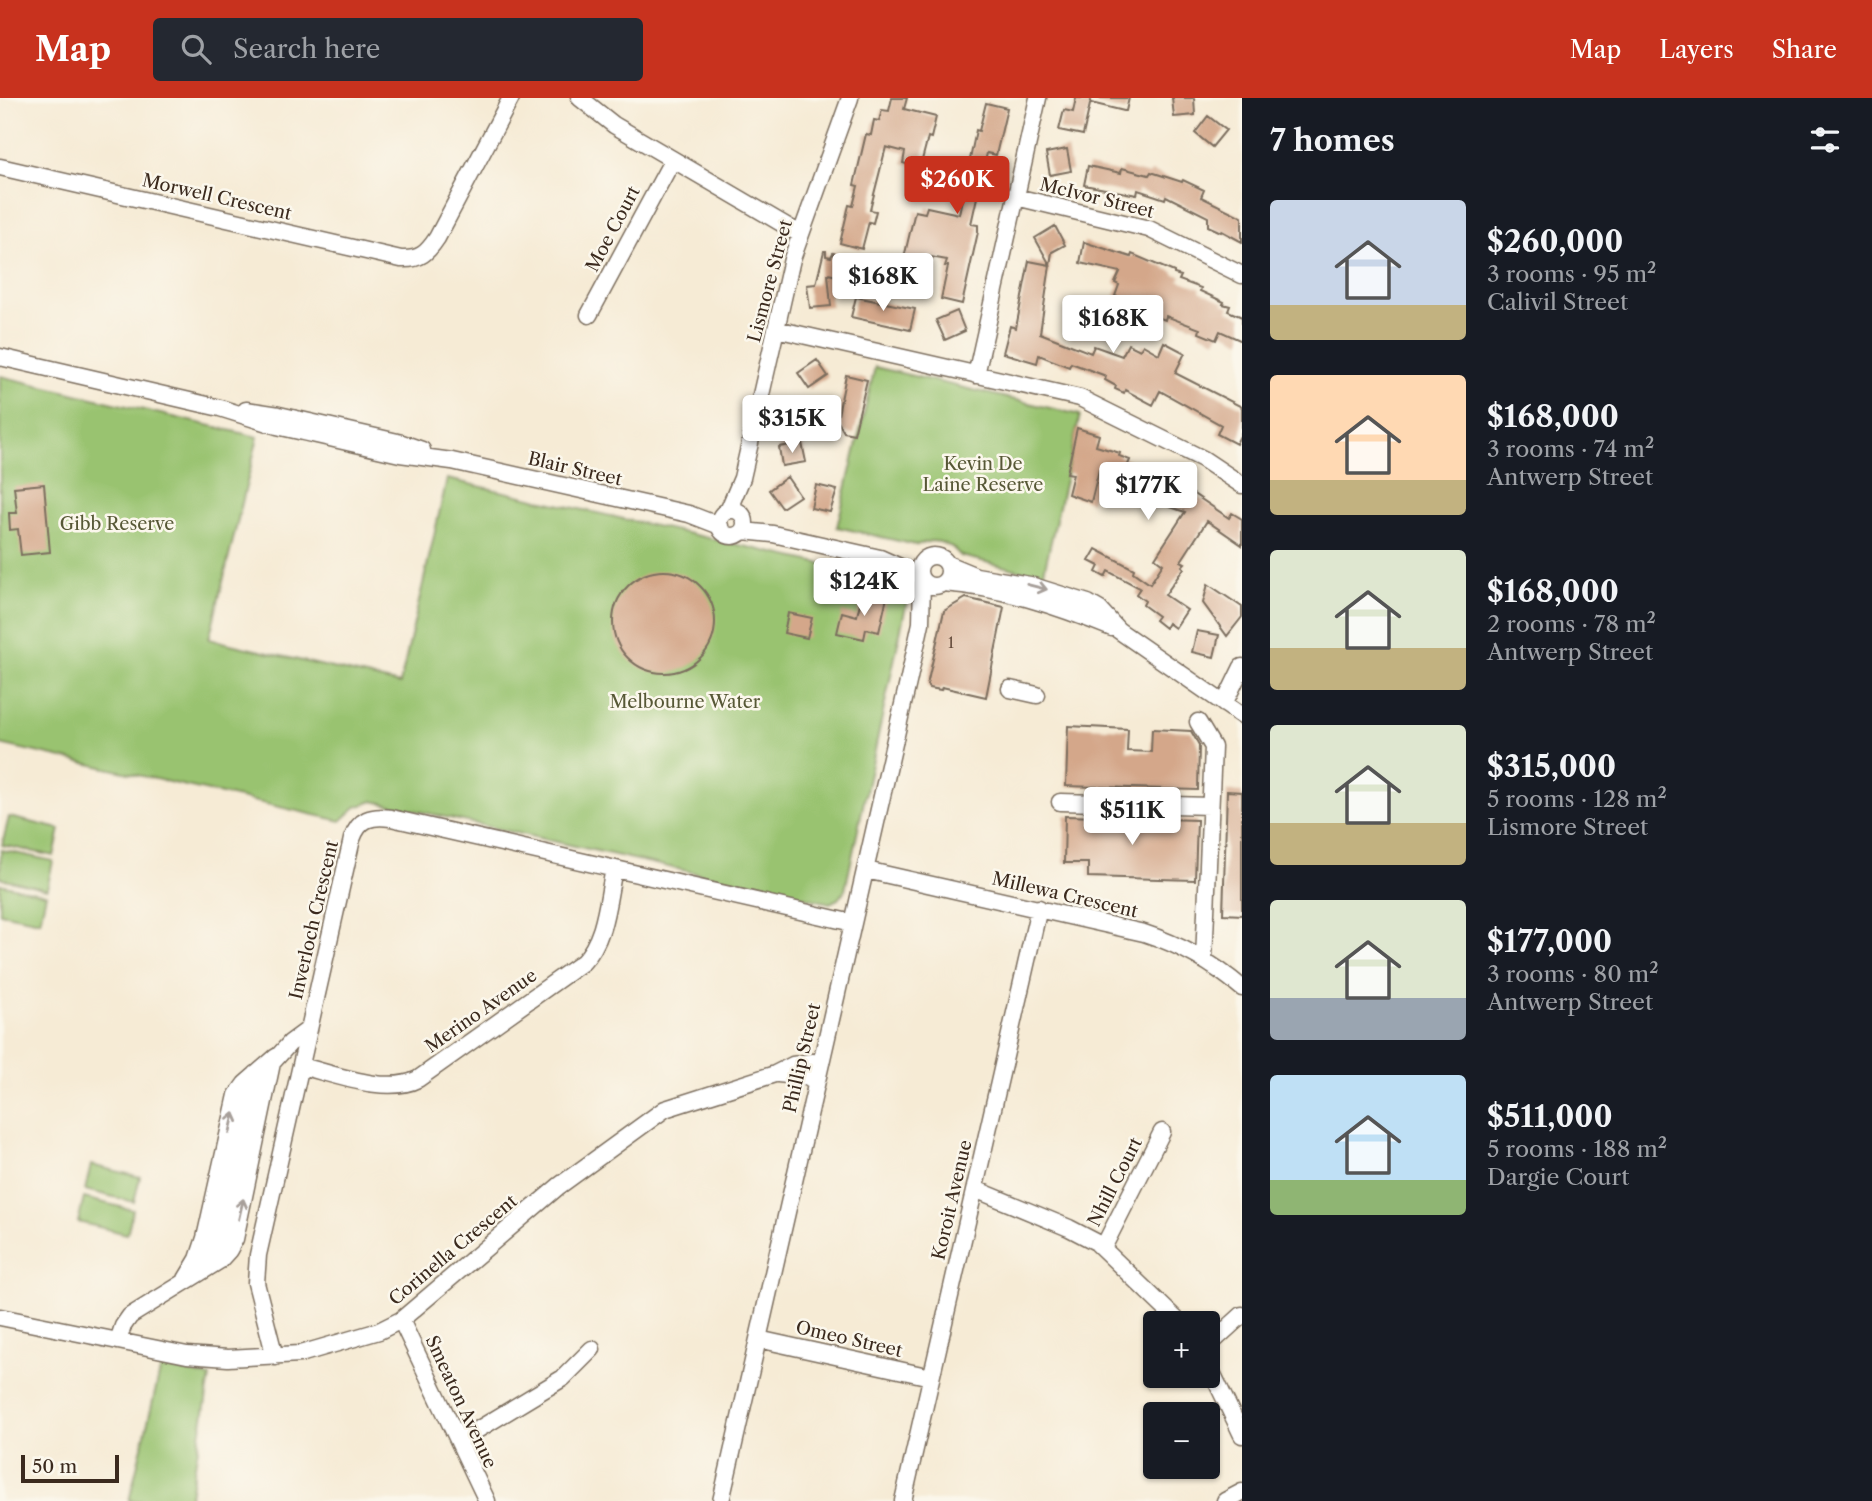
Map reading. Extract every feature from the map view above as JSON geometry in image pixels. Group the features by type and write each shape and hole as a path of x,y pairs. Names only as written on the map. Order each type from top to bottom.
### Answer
{"street":[{"name":"Morwell Crescent","path":"0,167 401,259 431,261 511,98"},
{"path":"580,98 614,125 672,161 800,234"},
{"name":"Lismore Street","path":"733,519 800,234 850,98"},
{"path":"976,375 1038,98"},
{"name":"Moe Court","path":"589,315 672,161"},
{"name":"McIvor Street","path":"1016,197 1149,229 1242,275"},
{"path":"776,329 1089,402 1203,459 1242,485"},
{"name":"Blair Street","path":"0,357 220,408 267,412 402,443 452,461 689,514 733,519 773,534 880,558 922,572"},
{"path":"1118,630 1100,610 1077,599 1030,585 976,576 947,564 937,556 922,572 930,585 967,585 1059,606 1118,630 1242,716"},
{"path":"941,584 948,574 947,564"},
{"name":"Phillip Street","path":"721,1501 921,624 922,572"},
{"name":"Phillip Street","path":"921,624 941,584"},
{"path":"1219,700 1242,668"},
{"path":"1010,689 1037,695"},
{"path":"1198,722 1213,747 1204,960"},
{"path":"1060,802 1210,806"},
{"name":"Inverloch Crescent","path":"275,1357 255,1273 352,839 355,830 365,819 391,818 853,923"},
{"name":"Merino Avenue","path":"301,1066 385,1086 401,1086 418,1079 583,962 599,938 614,869"},
{"name":"Millewa Crescent","path":"866,870 1144,933 1168,941 1204,960 1242,988"},
{"name":"Koroit Avenue","path":"903,1501 1039,908"},
{"path":"185,1281 198,1259 205,1238 237,1095 245,1084 309,1029"},
{"path":"118,1341 130,1316 225,1256 234,1239 272,1063 276,1056"},
{"name":"Corinella Crescent","path":"0,1317 209,1358 300,1354 379,1331 401,1320 559,1186 665,1109 775,1074 803,1062 821,1063"},
{"path":"207,1269 219,1242 256,1074"},
{"name":"Corinella Crescent","path":"775,1074 800,1076 816,1083"},
{"name":"Nhill Court","path":"1103,1248 1162,1132"},
{"path":"975,1189 1090,1238 1168,1311"},
{"path":"1220,1335 1242,1315"},
{"name":"Smeaton Avenue","path":"401,1320 486,1501"},
{"name":"Omeo Street","path":"758,1339 931,1377"},
{"path":"459,1441 563,1378 592,1349"},
{"path":"1219,1388 1242,1435"},
{"path":"1225,1501 1242,1492"}],"green space":[{"name":"Kevin De Laine Reserve","path":"875,367 1080,415 1043,576 961,556 952,547 940,542 931,541 916,545 837,527"},
{"path":"0,376 258,437 209,639 400,684 447,479 893,580 904,586 908,596 845,890 838,899 830,903 373,801 356,807 341,821 0,744"},
{"path":"9,817 60,829 54,856 2,845"},
{"path":"1,850 53,861 47,889 0,878"},
{"path":"0,884 46,894 40,921 0,913"},
{"path":"91,1165 140,1177 134,1202 85,1190"},
{"path":"84,1198 133,1210 127,1234 78,1222"},
{"path":"161,1367 210,1377 189,1501 129,1501"}],"building":[{"path":"892,98 907,98 904,109 936,117 931,138 928,137 920,168 903,163 905,152 886,147 870,210 876,211 873,223 869,222 862,249 840,243 849,205 853,206 858,186 854,185 866,134 871,135 874,120 879,121 882,110 889,111"},
{"path":"1076,98 1129,98 1126,111 1091,103 1091,100 1083,135 1059,130 1064,110 1073,112"},
{"path":"1172,98 1194,98 1195,115 1174,117"},
{"path":"986,103 1007,108 996,155 987,153 971,224 978,225 978,232 962,304 941,299 947,260 925,256 924,261 916,259 914,265 903,262 915,211 925,213 927,207 959,214 976,130 979,131"},
{"path":"1208,116 1226,130 1212,147 1195,133"},
{"path":"1067,149 1071,171 1050,175 1046,153"},
{"path":"1088,166 1121,173 1122,168 1149,175 1151,172 1182,182 1183,180 1204,190 1201,197 1242,217 1242,242 1208,226 1208,217 1166,196 1165,199 1138,190 1137,195 1084,185"},
{"path":"1055,226 1065,245 1052,252 1040,333 1091,353 1094,346 1122,356 1128,344 1140,350 1143,345 1159,354 1164,342 1185,353 1175,373 1242,407 1242,432 1236,444 1217,434 1221,425 1160,391 1153,405 1125,390 1124,393 1115,389 1116,386 1105,380 1106,376 1071,363 1069,367 1039,355 1037,363 1003,353 1010,326 1016,328 1029,261 1050,265 1035,238"},
{"path":"1084,242 1131,257 1132,254 1174,272 1181,276 1179,280 1201,288 1200,291 1224,302 1223,304 1230,306 1228,311 1242,317 1242,341 1220,331 1216,340 1199,333 1200,329 1166,316 1165,320 1115,296 1119,285 1115,283 1120,272 1080,263"},
{"path":"824,251 826,256 831,257 833,253 847,256 842,277 828,274 831,306 810,308 807,285 816,284"},
{"path":"856,297 915,309 910,330 851,317"},
{"path":"957,311 965,331 945,340 936,320"},
{"path":"817,360 828,376 809,389 798,373"},
{"path":"846,375 867,380 854,434 844,432 837,420"},
{"path":"798,400 815,412 803,431 785,419"},
{"path":"1077,428 1099,435 1096,446 1120,453 1119,456 1130,460 1127,467 1189,491 1229,518 1232,513 1242,519 1242,545 1207,521 1181,561 1185,563 1182,566 1184,568 1165,595 1187,610 1175,628 1168,623 1165,628 1155,620 1158,616 1143,605 1145,601 1136,594 1140,588 1108,571 1105,577 1096,572 1099,566 1089,561 1096,549 1134,569 1133,572 1150,584 1163,564 1155,558 1185,512 1129,493 1134,481 1099,470 1091,502 1068,494 1073,474 1067,473"},
{"path":"802,443 806,462 782,466 779,447"},
{"path":"787,477 800,496 782,508 769,490"},
{"path":"44,484 50,552 21,555 18,529 10,530 9,513 17,513 14,487"},
{"path":"816,485 837,490 830,512 811,508"},
{"path":"664,571 684,575 700,586 711,602 715,622 711,642 700,658 684,669 664,673 644,669 628,658 617,642 613,622 617,602 628,586 644,575"},
{"path":"1208,584 1242,607 1242,617 1227,636 1203,603"},
{"path":"870,593 887,597 879,632 866,629 864,639 837,633 842,612 857,616 860,603 868,605"},
{"path":"966,598 1004,607 986,697 942,687 941,690 930,688 927,685 944,611"},
{"path":"788,613 812,618 807,638 784,633"},
{"path":"1197,631 1219,635 1214,657 1192,652"},
{"path":"1068,726 1128,729 1127,751 1151,752 1152,729 1191,731 1199,745 1198,790 1066,786"},
{"path":"1227,791 1242,792 1242,915 1223,914"},
{"path":"1065,816 1197,820 1195,880 1088,877 1088,863 1064,863"}],"park label":[{"name":"Gibb Reserve","path":"117,524"},
{"name":"Melbourne Water","path":"685,702"}]}
